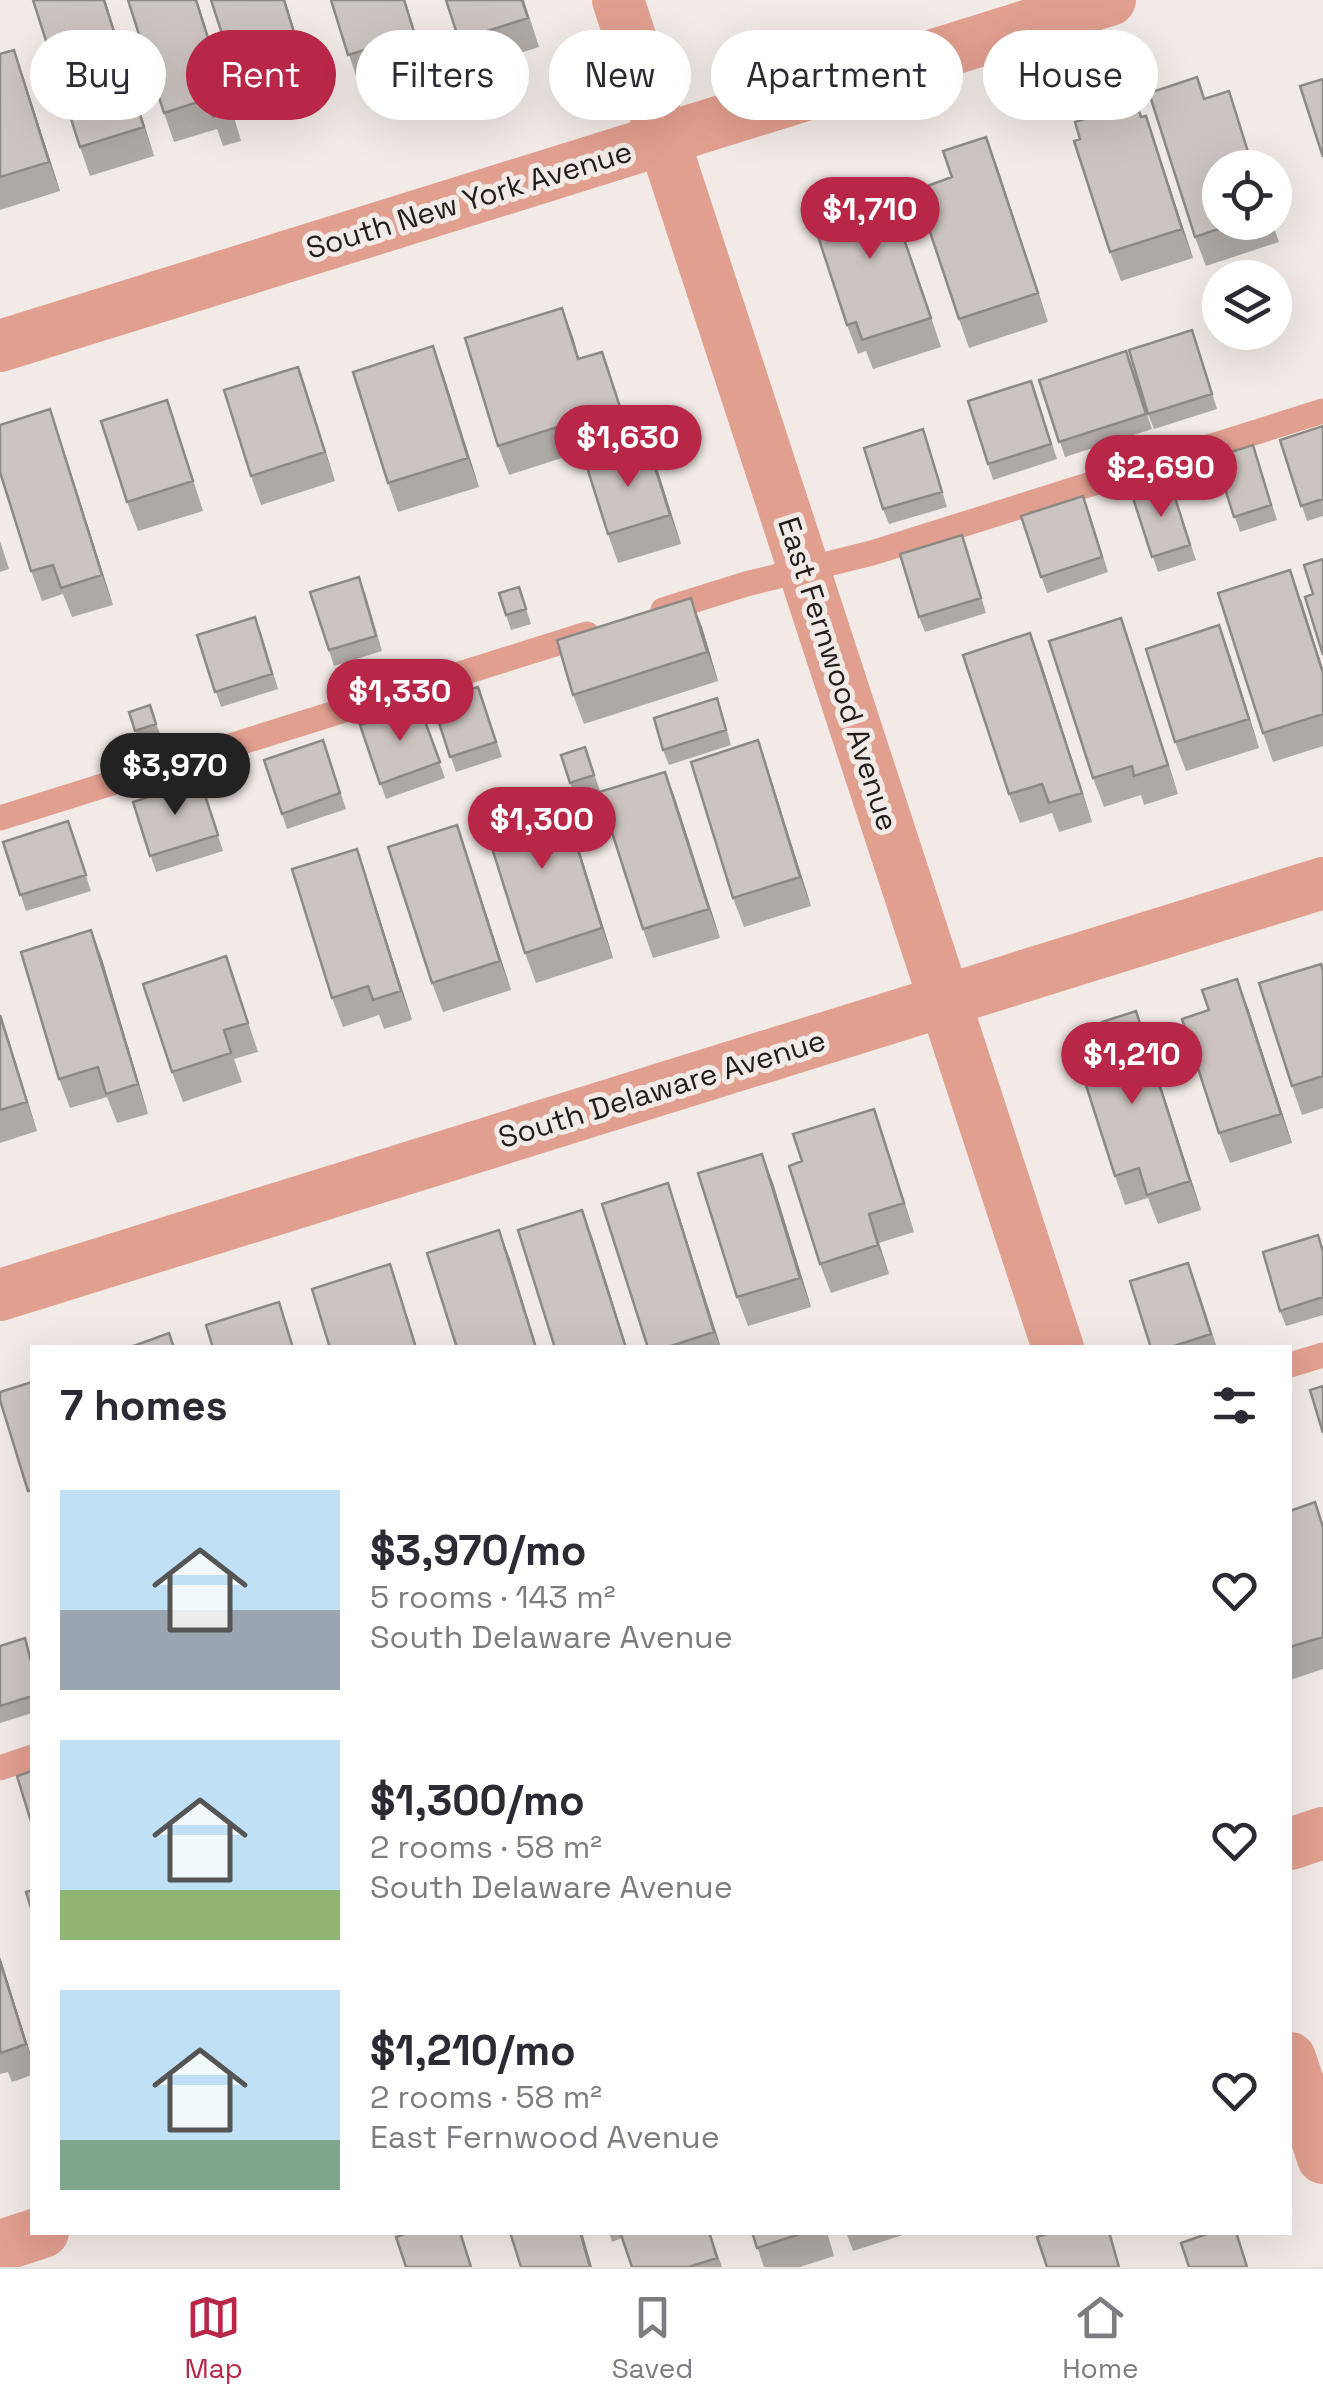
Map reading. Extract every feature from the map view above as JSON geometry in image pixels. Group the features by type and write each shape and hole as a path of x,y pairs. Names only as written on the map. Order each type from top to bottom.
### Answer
{"street":[{"name":"East Fernwood Avenue","path":"618,0 1057,1345"},
{"name":"South New York Avenue","path":"0,346 1110,0"},
{"name":"South Delaware Avenue","path":"0,1295 1323,883"},
{"path":"1292,1843 1323,1833"},
{"path":"1292,2064 1323,2158"},
{"path":"0,2246 34,2235"}],"lane":[{"path":"0,818 746,584 872,553 1323,411"},
{"path":"1292,1364 1323,1355"},
{"path":"0,1768 30,1759"}],"building":[{"path":"33,0 104,0 113,30 43,30"},
{"path":"128,0 196,0 205,30 186,30 186,106 166,112 166,30 138,30"},
{"path":"211,0 284,0 293,30 221,30"},
{"path":"331,0 404,0 413,30 356,30 356,53 348,55"},
{"path":"446,0 522,0 528,18 490,30 456,30"},
{"path":"14,50 30,101 30,120 36,120 49,162 0,177 0,54"},
{"path":"1197,77 1204,99 1229,91 1247,150 1202,150 1202,235 1195,237 1158,120 1158,90"},
{"path":"1323,79 1323,157 1300,86"},
{"path":"71,120 142,120 144,127 80,147"},
{"path":"1147,120 1182,229 1110,252 1074,141 1080,139 1075,122"},
{"path":"986,137 1038,293 959,319 916,190 952,177 943,151"},
{"path":"876,180 884,203 891,201 931,318 862,340 856,322 847,325 814,224 825,221 817,199"},
{"path":"562,308 578,359 602,352 620,407 498,446 465,338"},
{"path":"1192,330 1212,394 1148,414 1129,350"},
{"path":"433,346 468,458 388,483 353,372"},
{"path":"1126,351 1146,414 1059,442 1039,380"},
{"path":"298,367 325,452 251,476 224,390"},
{"path":"1031,381 1051,444 988,464 968,401"},
{"path":"167,400 193,481 127,502 101,421"},
{"path":"50,409 102,575 61,588 53,565 31,571 0,472 0,425"},
{"path":"1323,426 1323,499 1301,506 1280,440"},
{"path":"923,429 942,492 883,509 864,448"},
{"path":"648,445 670,515 608,534 586,464"},
{"path":"1253,445 1271,505 1234,517 1215,457"},
{"path":"1170,482 1190,545 1152,557 1132,495"},
{"path":"1083,496 1102,557 1041,577 1021,516"},
{"path":"962,535 981,598 919,617 900,554"},
{"path":"1323,559 1323,655 1305,597 1313,594 1304,565"},
{"path":"1290,570 1323,673 1323,714 1263,733 1218,593"},
{"path":"359,577 376,636 329,650 310,592"},
{"path":"519,587 526,609 506,615 499,593"},
{"path":"691,598 707,652 573,695 557,640"},
{"path":"255,617 272,674 215,692 197,635"},
{"path":"1121,618 1168,765 1134,776 1132,766 1093,778 1049,641"},
{"path":"1219,625 1249,719 1175,742 1146,649"},
{"path":"1030,633 1082,793 1049,803 1042,784 1009,794 963,655"},
{"path":"478,687 496,742 450,757 432,701"},
{"path":"717,698 726,730 663,750 654,718"},
{"path":"150,705 156,724 135,731 129,712"},
{"path":"419,705 440,762 380,784 360,725"},
{"path":"323,740 340,793 282,814 264,760"},
{"path":"758,740 800,877 733,898 691,762"},
{"path":"585,747 594,775 570,783 561,755"},
{"path":"665,772 709,909 643,929 599,792"},
{"path":"200,780 218,835 150,856 133,802"},
{"path":"560,791 602,928 525,953 482,816"},
{"path":"68,821 86,875 20,895 3,842"},
{"path":"457,825 500,961 432,983 388,847"},
{"path":"357,849 401,991 373,1000 368,986 332,998 292,869"},
{"path":"91,930 138,1084 106,1094 98,1067 59,1079 21,952"},
{"path":"226,956 248,1023 224,1030 231,1053 172,1072 143,984"},
{"path":"1321,964 1323,1076 1292,1086 1259,983"},
{"path":"1237,979 1281,1114 1219,1133 1182,1019 1209,1010 1202,990"},
{"path":"1136,1011 1190,1181 1147,1195 1139,1168 1115,1176 1076,1054 1108,1044 1102,1022"},
{"path":"0,1015 27,1102 0,1110"},
{"path":"874,1109 904,1203 869,1214 878,1245 820,1264 789,1166 802,1161 793,1134"},
{"path":"762,1154 800,1278 737,1297 698,1173"},
{"path":"668,1183 714,1332 674,1345 647,1345 602,1204"},
{"path":"582,1210 625,1345 554,1345 518,1230"},
{"path":"499,1230 535,1345 456,1345 427,1253"},
{"path":"1318,1235 1323,1252 1323,1297 1280,1311 1263,1252"},
{"path":"1188,1263 1211,1334 1177,1345 1150,1345 1130,1281"},
{"path":"390,1264 415,1345 329,1345 312,1289"},
{"path":"279,1302 292,1345 212,1345 206,1325"},
{"path":"169,1333 173,1345 136,1345"},
{"path":"30,1383 30,1490 0,1400 0,1392"},
{"path":"1323,1386 1323,1433 1310,1390"},
{"path":"1315,1502 1323,1527 1323,1637 1292,1646 1292,1510"},
{"path":"25,1638 30,1657 30,1697 0,1706 0,1646"},
{"path":"30,1772 30,1818 17,1776"},
{"path":"0,1961 26,2044 1,2053 0,2048"},
{"path":"461,2235 471,2267 406,2267 396,2237"},
{"path":"511,2235 581,2235 590,2267 521,2267"},
{"path":"621,2235 710,2235 717,2258 689,2267 632,2267"},
{"path":"753,2235 797,2235 757,2248"},
{"path":"1110,2235 1119,2267 1047,2267 1037,2237"},
{"path":"1204,2235 1237,2235 1247,2267 1189,2267 1181,2243"}]}
